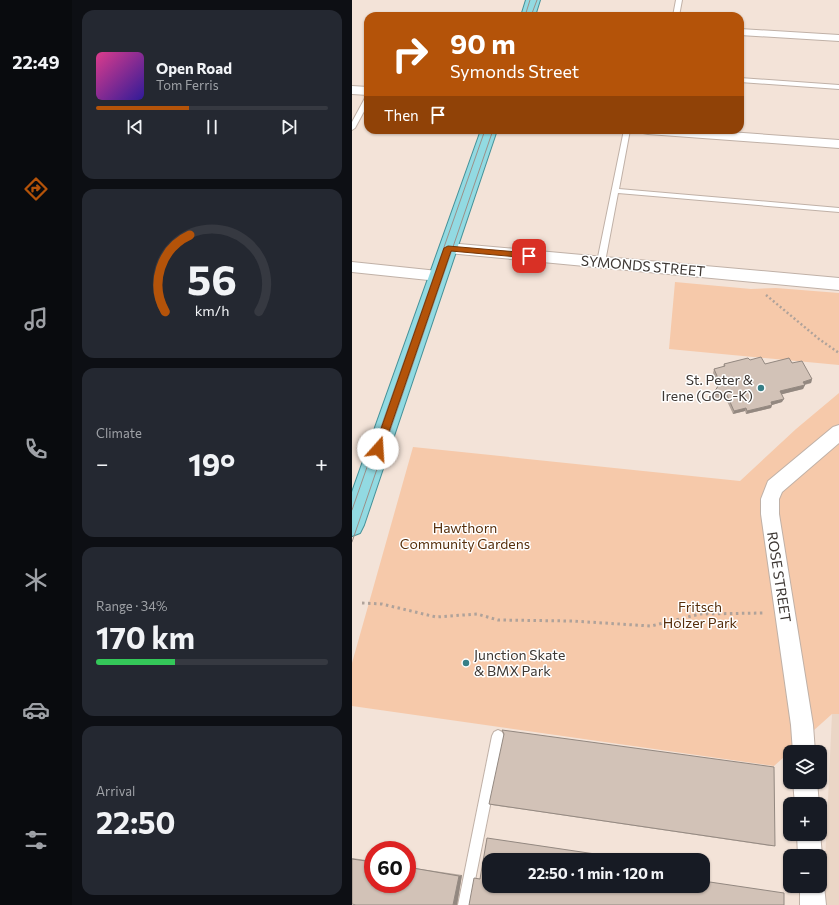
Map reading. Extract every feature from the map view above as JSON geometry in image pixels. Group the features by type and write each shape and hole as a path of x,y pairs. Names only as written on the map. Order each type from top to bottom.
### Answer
{"main road":[{"path":"529,12 533,0"},
{"path":"352,525 488,134"}],"street":[{"path":"744,32 839,38"},
{"path":"352,90 364,91"},
{"path":"703,134 839,144"},
{"name":"SYMONDS STREET","path":"448,248 839,284"},
{"path":"352,268 438,276"},
{"name":"ROSE STREET","path":"803,745 802,725 770,514 770,499 775,487 839,432"},
{"path":"812,893 813,905"}],"lane":[{"path":"677,12 679,0"},
{"path":"744,80 839,87"},
{"path":"352,128 364,106"},
{"path":"601,262 626,134"},
{"path":"616,191 839,210"},
{"path":"464,905 498,736"}],"path":[{"path":"738,275 755,286 819,339 839,353"},
{"path":"362,603 382,604 436,618 477,614 498,620 572,621 651,626 700,614 785,613"}],"shaded area":[{"path":"832,714 839,714 839,905 823,905 824,893 827,893 827,849 826,849"}],"green space":[{"path":"675,282 751,289 776,288 839,293 839,365 669,349"},
{"name":"Fritsch Holzer Park","path":"839,393 839,714 832,714 797,745 783,745 783,758 774,766 352,706 352,663 413,447 740,481 796,429"}],"building":[{"name":"St. Peter & Irene (GOC-K)","path":"761,357 765,364 789,358 792,363 802,361 812,379 803,382 805,385 780,391 784,399 771,402 772,405 747,411 746,408 734,411 727,395 713,394 720,383 714,369 725,366 724,364 748,358 750,360"},
{"path":"502,730 774,767 775,846 489,804 504,734"},
{"path":"487,838 588,853 484,853"},
{"path":"352,859 364,861 364,893 416,893 416,869 459,876 453,905 352,904"},
{"path":"482,867 482,893 710,893 710,882 784,893 784,905 469,905 474,878 480,879"}],"tram line":[{"path":"526,12 530,0"},
{"path":"532,12 537,0"},
{"path":"352,510 484,134"},
{"path":"352,542 492,134"}],"place":[{"name":"St. Peter & Irene (GOC-K)","path":"761,388"},
{"name":"Junction Skate & BMX Park","path":"466,663"}],"route":[{"path":"378,449 448,248 529,256"}],"park label":[{"name":"Hawthorn Community Gardens","path":"465,536"}]}
